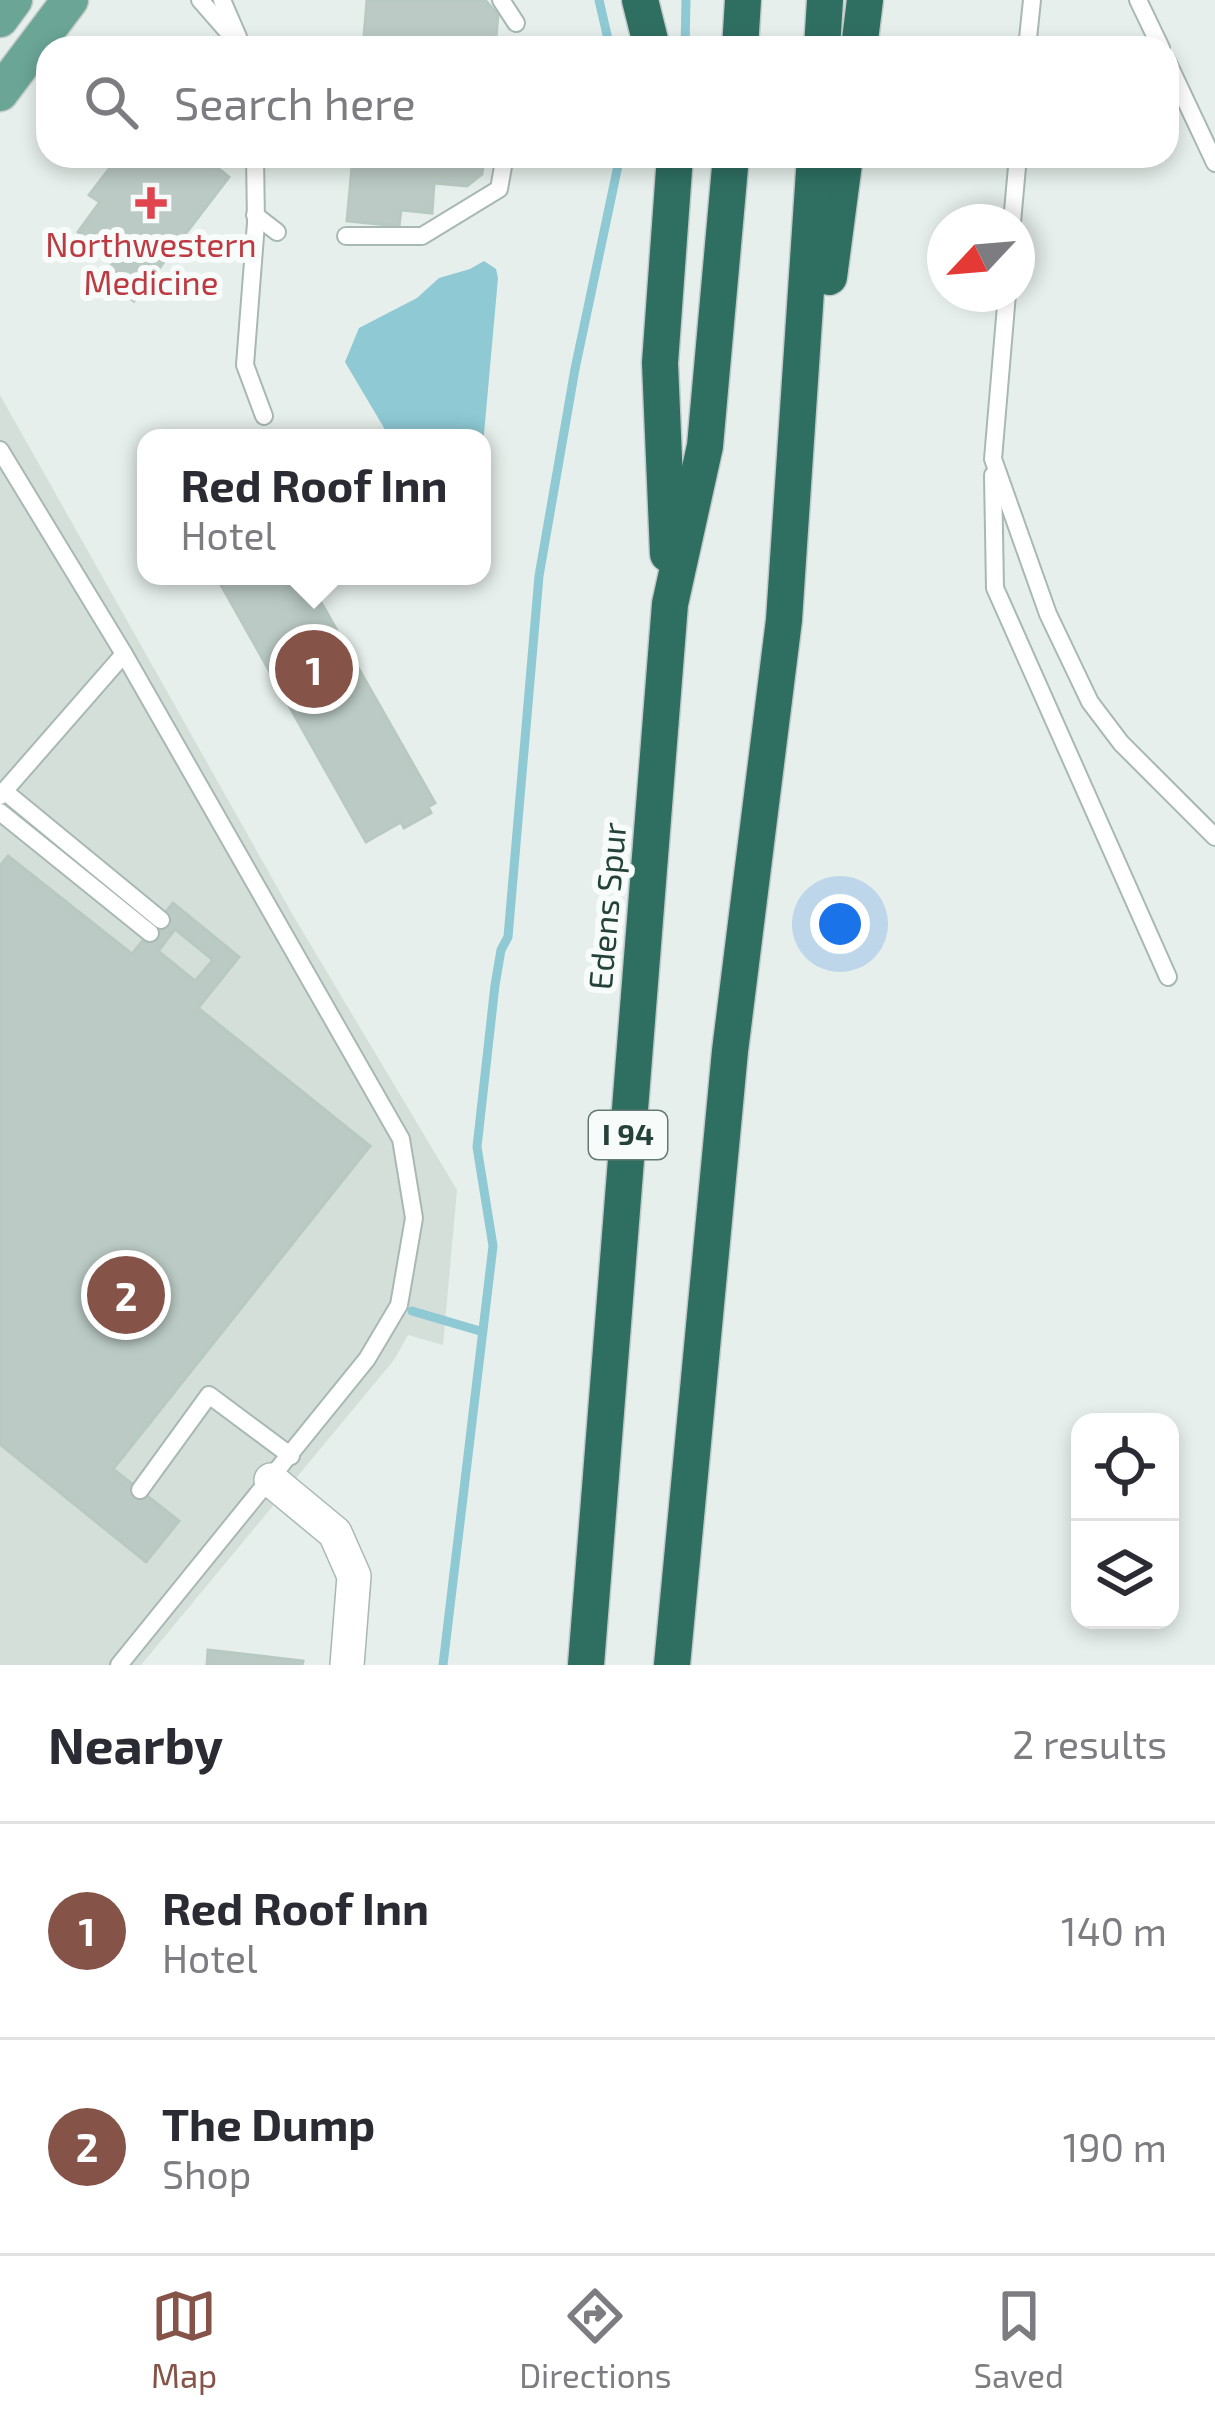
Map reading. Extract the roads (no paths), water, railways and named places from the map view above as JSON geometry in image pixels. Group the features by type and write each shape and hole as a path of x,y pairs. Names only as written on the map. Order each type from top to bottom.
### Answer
{"highway":[{"path":"640,0 649,36"},
{"path":"741,36 743,0"},
{"path":"823,36 825,0"},
{"path":"860,36 865,0"},
{"path":"670,604 660,363 674,168"},
{"name":"Edens Spur","path":"586,1665 670,604 705,446 730,168"},
{"path":"784,620 814,168"},
{"path":"672,1665 730,1052 843,168"}],"main road":[{"path":"0,19 14,0"},
{"path":"43,36 70,0"},
{"path":"0,93 36,45"}],"street":[{"path":"281,1468 335,1533 354,1576 346,1665"}],"lane":[{"path":"221,0 238,36"},
{"path":"501,0 516,23"},
{"path":"1028,36 1032,0"},
{"path":"1138,0 1155,36"},
{"path":"196,6 230,36"},
{"path":"1179,86 1215,163"},
{"path":"255,168 245,365 264,416"},
{"path":"346,236 422,236 500,189 503,168"},
{"path":"1014,204 1017,168"},
{"path":"256,214 277,232"},
{"path":"1005,312 993,459 995,588 1168,977"},
{"path":"0,450 124,654 401,1138 414,1218 399,1305 367,1359 119,1665"},
{"path":"993,459 1048,614 1090,702 1121,743 1215,837"},
{"path":"0,812 155,926 2,794 124,654"},
{"path":"140,1490 209,1395 281,1468"}],"water":[{"path":"484,261 496,269 498,278 484,429 385,429 345,362 359,328 417,298 439,278"}],"waterway":[{"path":"599,0 607,36"},
{"path":"685,36 686,0"},
{"path":"443,1665 493,1246 477,1147 495,985 508,937 539,576 575,369 617,168"},
{"path":"412,1311 480,1331"}],"place":[{"name":"Northwestern Medicine","path":"151,203"},
{"name":"Red Roof Inn","path":"314,669"},
{"name":"The Dump","path":"126,1295"}]}
